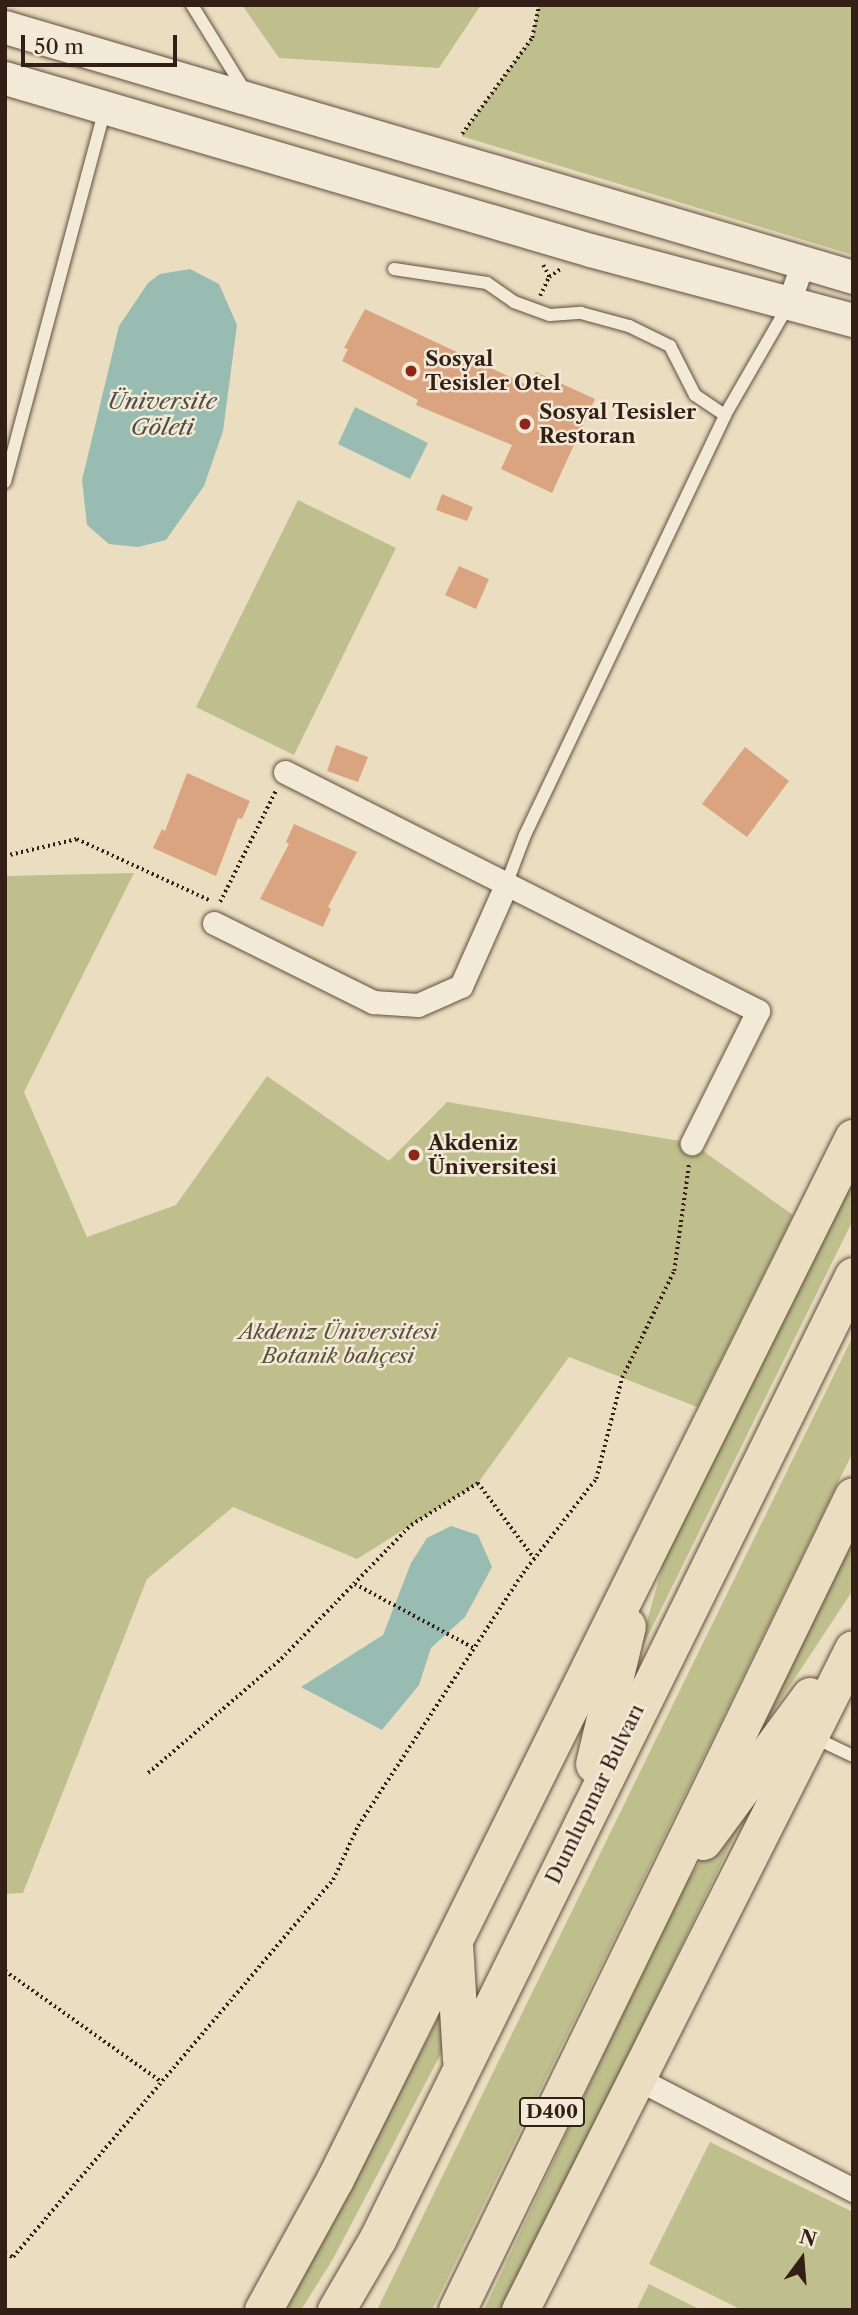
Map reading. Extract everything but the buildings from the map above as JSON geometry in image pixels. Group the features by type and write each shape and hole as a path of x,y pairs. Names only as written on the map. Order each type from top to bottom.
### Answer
{"main road":[{"path":"263,2310 335,2179 853,1138"},
{"name":"Dumlupınar Bulvarı","path":"336,2310 378,2238 461,2063 853,1276"},
{"name":"D400","path":"457,2310 853,1496"},
{"path":"577,1829 643,1561"},
{"path":"648,1915 853,1639"},
{"path":"520,2310 809,1736 843,1692 853,1648"},
{"path":"454,1942 461,2063"},
{"path":"343,2310 378,2238"}],"street":[{"path":"5,27 853,276"},
{"path":"5,78 527,232 853,320"},
{"path":"251,151 270,148 282,133 280,114 257,100"},
{"path":"789,302 803,262"},
{"path":"285,772 758,1011 692,1143"},
{"path":"216,914 373,1002 418,1005 461,986 506,885"},
{"path":"638,2079 853,2190"}],"lane":[{"path":"192,5 257,100"},
{"path":"5,482 105,107"},
{"path":"394,269 487,283 514,302 550,315 581,313 629,326 670,346 695,395 725,415"},
{"path":"506,885 525,835 725,415 789,302"},
{"path":"809,1736 853,1756"}],"path":[{"path":"448,157 532,38 539,5"},
{"path":"527,232 549,277 535,310"},
{"path":"5,856 77,839 216,914 285,772"},
{"path":"5,2254 13,2257 332,1880 358,1826 474,1648 534,1559 596,1479 622,1378 674,1270 692,1143"},
{"path":"148,1773 282,1659 411,1525 478,1483 534,1559"},
{"path":"355,1584 474,1648"},
{"path":"5,1971 162,2082"}],"green space":[{"path":"242,5 481,5 439,68 279,58"},
{"path":"539,5 853,5 853,255 461,136 532,38"},
{"path":"298,500 396,548 294,755 196,707"},
{"name":"Akdeniz Üniversitesi Botanik bahçesi","path":"134,873 24,1092 87,1237 176,1205 267,1076 389,1161 447,1102 692,1143 793,1215 697,1407 569,1357 478,1483 357,1559 233,1507 147,1579 23,1893 5,1894 5,876"},
{"path":"853,1181 853,1220 637,1658 664,1560"},
{"path":"853,1336 853,1452 432,2310 377,2310"},
{"path":"853,1532 853,1590 724,1786"},
{"path":"767,1768 506,2310 484,2310 681,1889"},
{"path":"443,2009 444,2048 333,2259 301,2310 286,2310"},
{"path":"710,2142 853,2212 853,2310 742,2310 649,2264"},
{"path":"649,2284 701,2310 636,2310"}],"water":[{"name":"Üniversite Göleti","path":"190,269 219,284 237,325 223,431 204,486 166,540 138,547 109,544 87,525 82,480 119,326 148,283 160,274"},
{"path":"355,407 428,443 410,479 338,444"},
{"path":"451,1526 478,1535 492,1567 465,1617 431,1648 419,1685 382,1730 301,1687 383,1635 411,1563 427,1538"}],"place":[{"name":"Sosyal Tesisler Otel","path":"411,371"},
{"name":"Sosyal Tesisler Restoran","path":"525,424"},
{"name":"Akdeniz Üniversitesi","path":"414,1155"}]}
